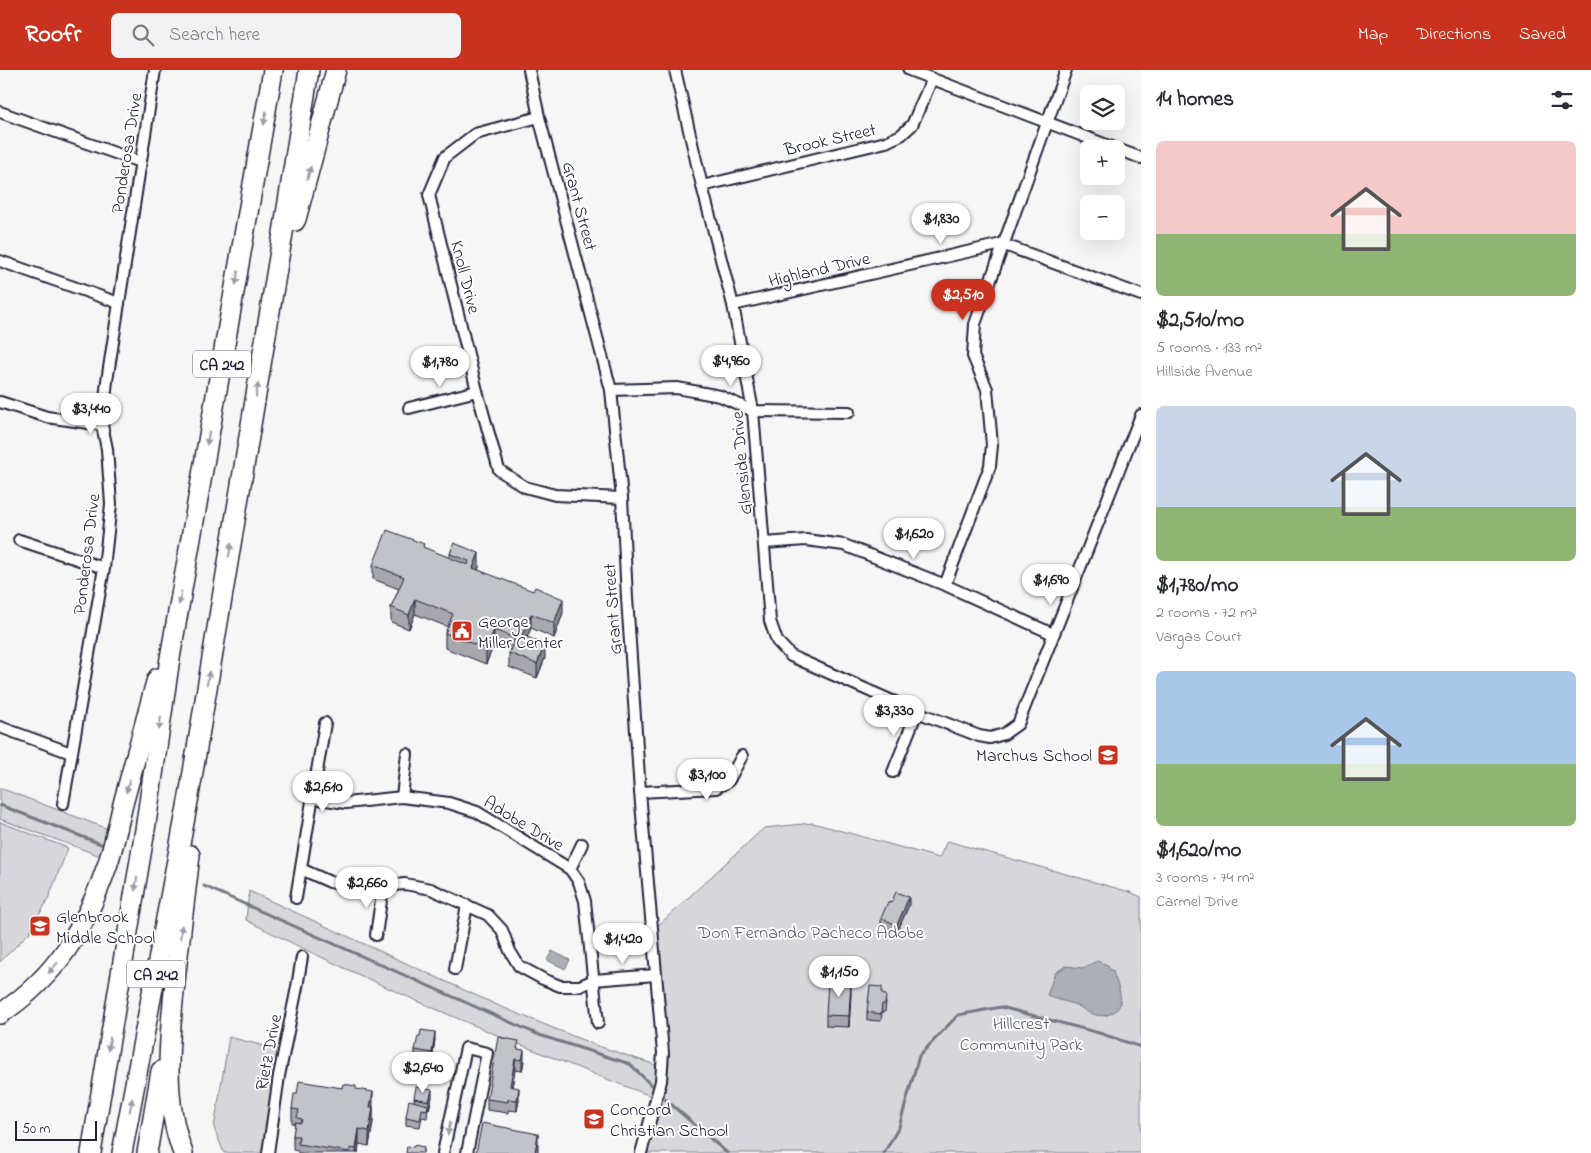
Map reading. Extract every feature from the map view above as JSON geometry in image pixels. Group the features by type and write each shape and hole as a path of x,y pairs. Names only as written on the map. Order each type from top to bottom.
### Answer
{"highway":[{"name":"CA 242","path":"91,1153 145,830 170,658 273,70"},
{"name":"CA 242","path":"122,1153 189,796 309,70"},
{"path":"283,233 296,219 336,70"},
{"path":"0,1014 32,990 56,965 74,940 88,912 107,865 156,682 170,658"},
{"path":"147,1153 172,1008 192,834 189,796"},
{"path":"172,1008 169,1088 172,1118 183,1153"}],"street":[{"name":"Ponderosa Drive","path":"63,804 104,568 111,504 102,425 106,382 120,303 155,70"},
{"name":"Grant Street","path":"528,70 611,390 622,498 640,792 663,1053 661,1081 641,1153"},
{"name":"Glenside Drive","path":"675,70 702,186 733,305 753,411 770,621 777,641 792,656 917,712 979,736 990,738 1004,734 1018,724 1141,415"},
{"path":"909,70 1141,158"},
{"path":"945,586 990,466 992,445 987,389 973,356 975,324 1002,244 1066,70"},
{"name":"Brook Street","path":"702,186 886,142 901,135 912,125 932,79"},
{"path":"0,112 140,162"},
{"name":"Knoll Drive","path":"540,117 475,134 445,157 429,195 476,391 499,470 525,487 555,495 622,498"},
{"path":"1002,244 1141,295"},
{"name":"Highland Drive","path":"733,305 1002,244"},
{"path":"0,261 120,303"},
{"path":"611,390 677,388 720,396 753,411 849,412"},
{"path":"409,408 476,391"},
{"path":"0,402 47,417 102,425"},
{"path":"20,540 104,568"},
{"path":"764,543 806,540 844,545 945,586 1053,634"},
{"path":"893,772 917,712"},
{"path":"296,898 325,723"},
{"path":"0,727 71,753"},
{"path":"402,797 407,754"},
{"path":"640,792 716,788 729,780 742,756"},
{"name":"Adobe Drive","path":"313,798 346,803 402,797 449,803 477,812 570,869 579,882 585,901 598,1023"},
{"name":"Adobe Drive","path":"570,869 582,844"},
{"path":"301,869 330,882 357,888 405,884 431,888 488,915 502,930 510,951 519,966 542,979 560,986 580,986 594,980 655,974"},
{"path":"376,935 383,886"},
{"path":"455,968 467,906"},
{"name":"Rietz Drive","path":"268,1153 279,1076 302,957"},
{"path":"443,1153 466,1048 488,1053 467,1153"}],"green space":[{"path":"0,788 116,832 109,859 0,819"},
{"path":"0,822 68,848 48,899 29,933 0,962"},
{"name":"Hillcrest Community Park","path":"813,823 939,858 947,841 1130,892 1141,897 1141,1153 641,1153 656,1098 449,1015 347,969 246,920 249,891 499,1006 595,1045 662,1067 651,932 764,828"},
{"path":"229,1037 284,1051 268,1153 224,1153 214,1128"}],"shaded area":[{"path":"552,951 570,960 565,969 547,960"},
{"path":"1097,961 1108,965 1109,969 1113,971 1120,994 1120,1005 1112,1013 1104,1016 1095,1015 1076,1005 1047,995 1055,973 1066,966 1083,968"}],"building":[{"path":"387,530 424,544 423,547 468,565 469,561 450,554 454,543 479,553 473,568 533,591 535,587 563,599 554,623 531,614 522,635 545,644 537,664 509,653 515,638 494,630 486,649 445,633 453,614 415,599 409,615 391,607 404,577 373,565"},
{"path":"896,892 909,897 897,925 881,918 888,902 891,903"},
{"path":"828,981 851,982 849,1016 826,1015"},
{"path":"870,986 882,987 882,994 886,995 885,1004 882,1004 881,1014 867,1012"},
{"path":"421,1030 435,1032 432,1053 415,1050"},
{"path":"498,1037 519,1041 517,1049 524,1050 522,1060 515,1059 510,1086 519,1088 517,1100 508,1099 508,1102 487,1099"},
{"path":"299,1081 342,1088 343,1084 373,1092 370,1107 373,1107 369,1131 359,1129 356,1149 350,1148 350,1152 298,1144 299,1136 293,1136 295,1122 301,1123 302,1119 297,1118 299,1110 292,1109 294,1094 297,1094"},
{"path":"416,1087 432,1090 429,1101 414,1098"},
{"path":"409,1100 428,1105 427,1110 422,1109 420,1120 406,1117"},
{"path":"482,1123 538,1134 535,1153 476,1153"},
{"path":"414,1145 424,1147 423,1153 406,1153 407,1146 414,1147"}],"waterway":[{"path":"0,805 101,844"},
{"path":"204,886 539,1035 630,1064 651,1085"},
{"path":"884,1153 899,1127 919,1056 958,1015 1001,1007 1099,1033 1141,1047"},
{"path":"665,1099 727,1153"}],"place":[{"name":"George Miller Center","path":"462,631"},
{"name":"Marchus School","path":"1108,755"},
{"name":"Glenbrook Middle School","path":"40,926"},
{"name":"Concord Christian School","path":"594,1119"}],"park label":[{"name":"Don Fernando Pacheco Adobe","path":"811,932"}]}
